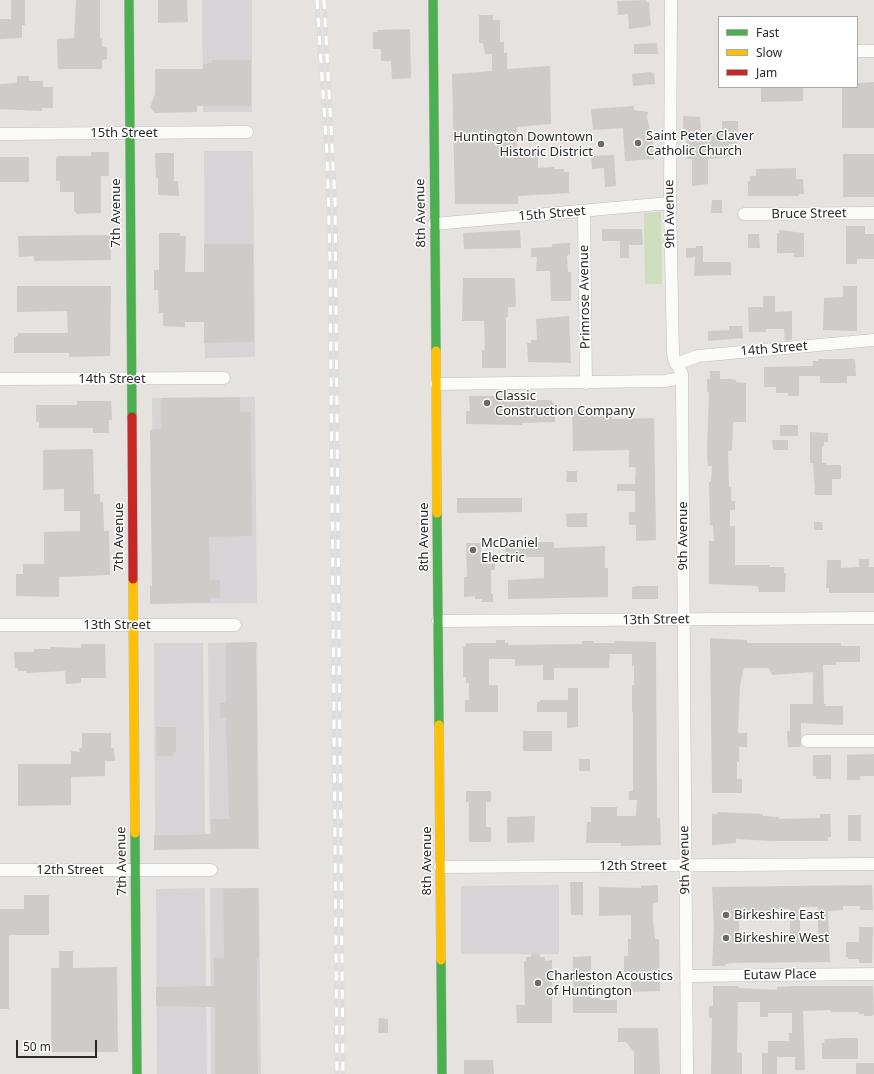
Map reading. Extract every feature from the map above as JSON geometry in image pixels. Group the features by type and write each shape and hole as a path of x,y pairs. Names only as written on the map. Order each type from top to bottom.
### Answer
{"street":[{"name":"7th Avenue","path":"129,0 132,624 137,1074"},
{"name":"8th Avenue","path":"432,0 442,1074"},
{"name":"9th Avenue","path":"670,0 670,203 673,352 682,378 687,1074"},
{"path":"858,51 874,51"},
{"name":"15th Street","path":"0,134 247,132"},
{"name":"15th Street","path":"434,224 670,203"},
{"name":"Primrose Avenue","path":"584,211 586,383"},
{"name":"Bruce Street","path":"744,214 874,213"},
{"name":"14th Street","path":"676,364 698,356 874,340"},
{"name":"14th Street","path":"0,379 224,378"},
{"path":"436,384 586,383 665,381 682,378"},
{"name":"13th Street","path":"438,621 874,618"},
{"name":"13th Street","path":"0,625 235,625"},
{"path":"807,741 874,741"},
{"name":"12th Street","path":"440,867 874,864"},
{"name":"12th Street","path":"0,870 212,870"},
{"name":"Eutaw Place","path":"686,976 874,974"}],"shaded area":[{"path":"202,0 252,0 252,112 203,112"},
{"path":"204,151 253,151 255,357 205,358"},
{"path":"255,397 257,603 154,604 152,398"},
{"path":"257,642 259,849 210,849 208,643"},
{"path":"154,643 203,643 205,834 155,835"},
{"path":"559,885 559,954 461,954 461,886"},
{"path":"205,888 207,1074 157,1074 156,889"},
{"path":"210,888 259,888 261,1074 211,1074"}],"green space":[{"path":"661,212 662,284 645,284 644,213"}],"building":[{"path":"11,0 25,0 25,25 22,25 22,38 0,39 0,19 11,19"},
{"path":"76,0 100,0 100,38 102,38 102,46 107,48 107,59 102,60 102,69 58,69 57,39 74,38"},
{"path":"158,0 187,0 188,22 158,23"},
{"path":"646,0 646,2 649,2 651,26 629,29 628,14 618,15 617,1"},
{"path":"479,15 493,15 493,20 500,20 500,42 504,42 504,53 507,53 507,69 550,66 551,124 517,127 517,150 535,150 535,153 538,152 538,168 554,167 554,169 564,169 564,172 569,172 569,193 518,196 518,204 455,204 452,74 492,71 492,54 485,54 483,43 479,43"},
{"path":"410,29 411,78 392,79 391,61 381,61 381,49 373,49 373,32 378,32 377,30"},
{"path":"657,43 658,54 634,54 634,44"},
{"path":"212,60 251,60 251,106 197,106 197,112 155,113 150,107 155,94 155,69 203,69 203,64 212,63"},
{"path":"654,73 655,84 633,86 632,74"},
{"path":"17,76 29,76 29,81 43,81 43,87 53,87 53,108 42,108 42,111 0,109 0,84 17,83"},
{"path":"874,82 874,128 842,128 842,88 858,88 858,83"},
{"path":"761,88 803,88 803,101 761,102"},
{"name":"Saint Peter Claver Catholic Church","path":"634,106 634,110 648,112 647,117 650,130 652,130 654,159 625,161 623,128 593,130 591,109"},
{"path":"683,116 700,117 701,133 722,133 722,121 738,121 738,144 729,144 729,157 708,159 708,184 692,186 692,159 687,159 686,129 683,129"},
{"path":"91,152 109,152 109,176 101,176 101,213 76,214 76,212 74,212 74,192 60,192 60,181 56,181 56,159 57,156 91,156"},
{"path":"155,153 174,153 174,181 178,181 179,196 158,195 158,178 156,178"},
{"path":"843,154 874,154 874,197 843,197"},
{"path":"614,155 616,186 605,187 604,168 592,169 591,156"},
{"path":"0,157 29,157 29,182 0,182"},
{"path":"796,168 796,179 803,179 804,194 799,194 799,196 748,196 748,181 750,181 750,176 756,176 756,169"},
{"path":"712,200 722,200 722,213 711,213"},
{"path":"846,226 865,226 865,234 874,234 874,259 857,259 857,264 846,264"},
{"path":"602,229 642,229 643,245 629,245 629,258 620,258 620,241 602,241"},
{"path":"520,230 521,248 464,249 463,233"},
{"path":"779,230 804,233 804,257 793,257 794,253 777,253 777,233 779,233"},
{"path":"159,233 180,233 180,236 186,236 185,272 204,272 204,244 253,244 254,342 204,343 204,322 185,322 185,327 163,326 163,313 159,313 158,290 154,290 154,270 159,270"},
{"path":"748,234 759,234 760,248 748,248"},
{"path":"110,235 111,260 34,261 34,256 19,257 18,236"},
{"path":"570,243 570,255 567,256 568,272 571,272 571,301 551,301 550,271 536,271 537,257 531,257 531,248 552,247 552,244"},
{"path":"696,246 703,246 703,262 731,262 731,275 694,276 695,257 686,258 686,248 696,248"},
{"path":"463,278 515,278 516,304 515,307 508,307 508,317 506,317 506,368 482,368 482,350 485,350 484,321 462,321"},
{"path":"17,286 111,286 110,356 69,357 69,353 14,353 14,337 18,336 18,333 68,333 67,311 17,312"},
{"path":"843,286 857,286 857,331 823,330 824,298 843,297"},
{"path":"763,296 775,296 775,312 792,311 792,340 785,341 784,329 766,329 766,332 749,332 748,307 763,307"},
{"path":"569,316 571,363 528,362 527,343 531,343 531,340 537,340 536,319"},
{"path":"729,326 742,326 743,338 708,341 708,331 729,330"},
{"path":"818,359 855,359 856,376 847,376 847,383 820,383 820,376 799,376 799,396 788,396 788,393 776,393 776,387 764,387 764,367 813,366 813,361 818,361"},
{"path":"710,371 720,371 720,379 731,379 736,380 736,382 746,383 746,422 733,422 732,450 728,451 729,487 731,487 731,501 735,501 735,510 730,510 730,526 735,526 735,565 770,565 770,567 784,567 784,573 786,573 785,592 759,592 758,586 709,584 709,541 714,541 713,525 710,525 709,482 711,482 712,466 708,466 707,451 709,392 707,392 707,379 710,379"},
{"path":"469,396 505,396 505,400 552,400 552,403 555,403 555,422 522,423 522,425 466,424 466,411 470,411"},
{"path":"240,397 240,412 251,412 252,536 209,537 210,580 220,580 220,598 210,598 210,602 150,604 150,586 152,586 150,430 161,429 161,398"},
{"path":"77,401 111,401 112,420 109,420 109,433 93,433 93,428 39,428 39,422 36,422 36,405 77,405"},
{"path":"612,409 612,419 654,418 656,540 636,541 636,525 629,525 629,512 635,512 635,491 617,491 617,484 635,484 636,467 629,467 629,450 573,451 572,410"},
{"path":"780,425 798,425 798,436 780,436"},
{"path":"810,432 828,433 828,442 824,442 824,446 822,446 822,463 826,463 825,465 841,465 841,479 832,479 832,495 815,495 813,463 810,463"},
{"path":"772,440 788,440 788,450 773,450"},
{"path":"93,449 94,494 100,494 100,502 103,502 104,531 109,531 110,575 59,577 59,597 16,596 16,574 23,574 23,564 44,564 44,532 80,531 80,511 64,511 64,489 43,490 43,450"},
{"path":"567,471 577,471 577,482 566,482"},
{"path":"457,498 522,498 522,512 457,513"},
{"path":"587,513 587,527 567,527 566,514"},
{"path":"814,522 822,522 823,530 814,530"},
{"path":"505,542 554,542 554,548 605,546 605,568 608,568 608,597 508,599 508,580 544,578 544,557 505,557"},
{"path":"466,543 481,543 481,557 495,557 495,570 491,570 491,594 493,594 493,602 482,602 482,599 475,599 475,596 464,597 464,577 467,577"},
{"path":"859,559 869,559 869,567 874,567 874,593 829,593 829,588 826,588 827,560 841,560 841,568 859,567"},
{"path":"658,586 658,599 632,599 632,587"},
{"path":"710,638 747,640 747,643 841,643 841,646 860,646 860,662 836,662 836,665 823,665 824,704 826,704 826,706 843,706 843,725 801,723 801,747 788,747 787,731 790,731 790,704 813,704 813,672 772,675 769,668 744,668 740,685 738,733 747,733 747,747 739,747 739,762 737,762 737,779 742,779 742,793 712,793"},
{"path":"496,640 505,640 505,643 508,643 508,645 582,644 582,641 594,641 594,643 615,643 615,641 656,642 657,818 660,818 661,845 621,846 621,843 586,843 587,822 591,822 591,807 617,807 617,816 636,816 637,800 629,800 629,791 633,791 632,685 634,685 634,666 632,666 632,654 610,654 609,668 554,668 554,680 543,680 543,665 515,666 515,659 489,659 489,685 498,685 498,712 465,712 465,700 469,700 469,683 466,683 466,677 463,677 463,647 465,647 466,643 496,643"},
{"path":"256,642 258,848 154,850 154,835 211,834 211,819 229,819 226,718 220,718 220,703 226,703 226,643"},
{"path":"81,644 105,644 106,678 81,678 81,683 66,684 65,671 26,673 26,671 18,671 18,668 15,668 14,652 34,652 34,649 50,649 50,647 81,648"},
{"path":"568,688 578,688 578,727 567,728 567,712 537,712 537,702 540,702 540,700 568,700"},
{"path":"156,727 176,727 176,752 173,752 173,756 157,756"},
{"path":"523,731 552,731 552,751 523,751"},
{"path":"82,733 111,733 111,748 114,748 115,761 105,761 105,776 71,777 71,805 18,806 18,764 71,764 71,751 80,752 79,748 82,748"},
{"path":"874,754 874,776 860,776 860,780 847,780 847,755"},
{"path":"813,755 831,755 831,779 816,779 816,776 813,776"},
{"path":"579,759 590,759 590,771 579,771"},
{"path":"466,791 490,791 491,793 491,802 486,802 486,827 491,827 491,842 469,842 469,802 466,802"},
{"path":"717,812 763,814 763,816 779,817 779,819 820,818 820,814 830,814 831,837 828,837 828,841 772,841 736,839 736,843 712,845 712,814 717,814"},
{"path":"848,815 861,815 861,841 848,841"},
{"path":"535,816 534,842 507,843 507,817"},
{"path":"570,882 583,882 583,915 571,915"},
{"path":"658,885 658,902 653,904 653,921 655,939 659,939 660,991 631,992 631,972 624,972 624,956 628,956 628,939 631,939 631,915 599,916 599,887 641,888 641,886"},
{"path":"872,885 873,910 860,910 860,906 843,906 843,910 828,911 830,962 734,963 725,964 725,966 712,966 714,929 712,887","holes":["800,907 818,907 818,934 800,934","773,909 790,909 790,937 767,937 768,941 739,942 739,911 773,911"]},
{"path":"258,888 258,1074 215,1074 215,1007 156,1006 156,987 214,986 214,958 224,958 223,889"},
{"path":"24,895 49,895 49,935 9,935 9,1009 0,1009 0,909 24,909"},
{"path":"859,927 873,927 872,963 859,963 859,959 848,959 848,957 846,957 846,942 859,942"},
{"path":"59,951 73,951 73,968 117,967 118,1052 51,1052 51,968 59,968"},
{"name":"Charleston Acoustics of Huntington","path":"531,954 540,954 540,957 545,957 545,961 552,960 552,1023 517,1023 516,1005 525,1005 524,961 526,961 526,957 531,957"},
{"path":"591,956 591,998 600,998 600,1000 617,1000 617,1013 573,1013 573,957"},
{"path":"713,986 739,986 739,988 777,990 777,987 793,986 873,986 874,1014 872,1016 864,1016 864,1014 859,1014 859,1012 831,1012 831,1010 803,1011 805,1070 795,1070 795,1057 777,1057 777,1074 762,1074 762,1053 768,1053 768,1041 789,1041 789,1033 792,1033 792,1013 768,1013 768,1017 760,1017 760,1002 738,1002 737,1052 742,1053 742,1074 711,1074 712,1018 709,1018 709,1006 713,1006"},
{"path":"379,1018 388,1019 388,1033 378,1033"},
{"path":"618,1028 658,1028 660,1074 634,1074 634,1052 626,1042 618,1042"},
{"path":"858,1038 858,1059 822,1059 822,1043 825,1043 824,1039"},
{"path":"464,1060 493,1060 494,1074 464,1074"},
{"path":"856,1063 874,1063 874,1074 856,1074"}],"railway":[{"path":"317,0 327,154 330,258 337,1074"},
{"path":"324,0 335,201 343,1074"}],"traffic: fast":[{"path":"129,0 132,417"},
{"path":"433,0 436,351"},
{"path":"437,513 439,725"},
{"path":"135,833 137,1074"},
{"path":"441,960 442,1074"}],"traffic: slow":[{"path":"436,351 437,513"},
{"path":"133,579 135,833"},
{"path":"439,725 441,960"}],"traffic: jam":[{"path":"132,417 133,579"}],"place":[{"name":"Saint Peter Claver Catholic Church","path":"638,143"},
{"name":"Huntington Downtown Historic District","path":"601,144"},
{"name":"Classic Construction Company","path":"487,403"},
{"name":"McDaniel Electric","path":"473,550"},
{"name":"Birkeshire East","path":"726,915"},
{"name":"Birkeshire West","path":"726,938"},
{"name":"Charleston Acoustics of Huntington","path":"538,983"}]}
